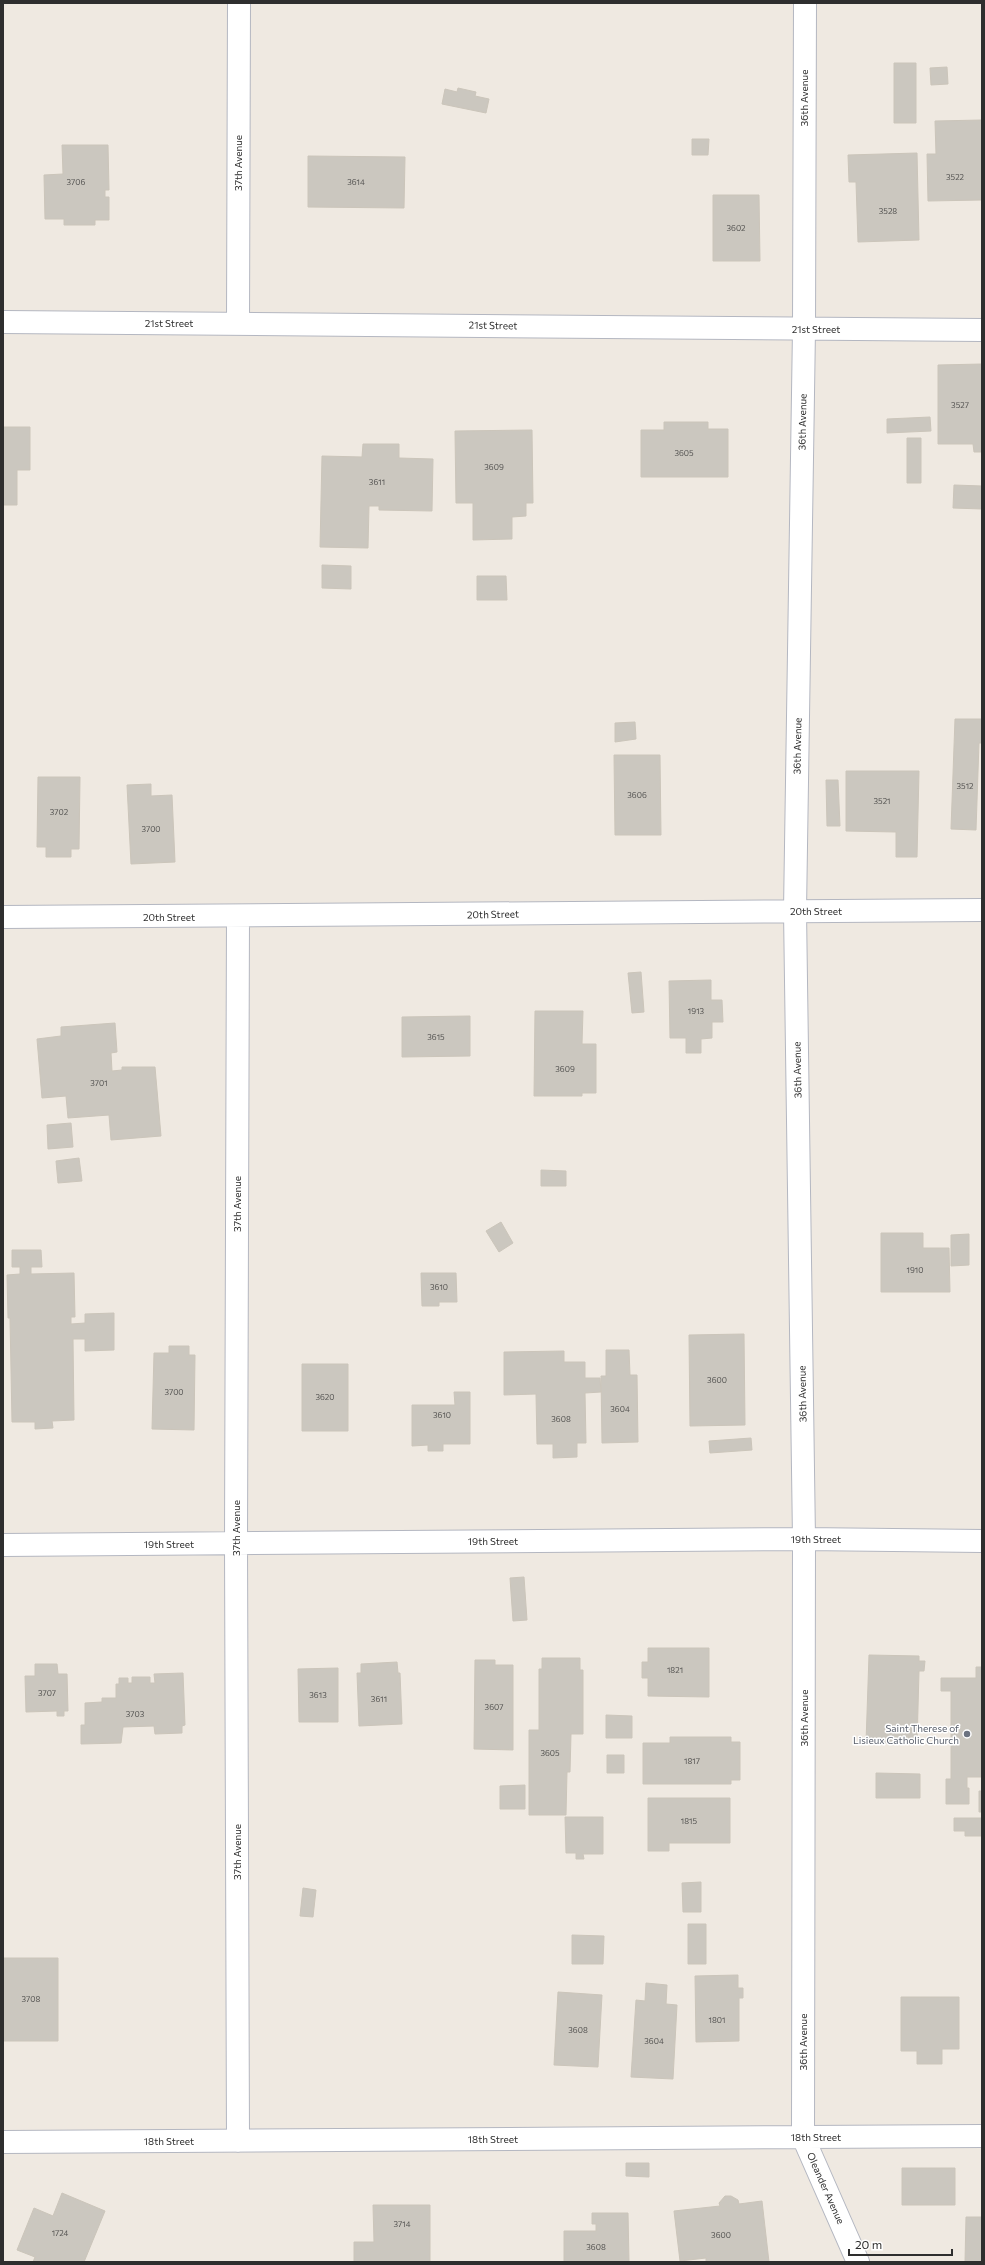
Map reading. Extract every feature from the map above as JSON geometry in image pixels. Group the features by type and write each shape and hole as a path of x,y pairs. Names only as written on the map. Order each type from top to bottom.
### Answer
{"street":[{"name":"37th Avenue","path":"238,323 239,3"},
{"name":"36th Avenue","path":"803,2137 804,1539 795,911 804,329 805,3"},
{"name":"21st Street","path":"3,322 982,330"},
{"name":"20th Street","path":"3,917 982,910"},
{"name":"37th Avenue","path":"238,916 236,1544 238,2140"},
{"name":"19th Street","path":"3,1545 804,1539 982,1541"},
{"name":"18th Street","path":"3,2142 982,2136"},
{"name":"Oleander Avenue","path":"803,2137 858,2262"}],"building":[{"path":"894,63 916,63 916,123 894,123"},
{"path":"947,67 948,84 931,85 930,68"},
{"path":"458,88 476,92 475,96 489,99 486,113 442,104 445,89 457,92"},
{"path":"982,120 982,200 928,201 927,154 936,154 935,121"},
{"path":"692,139 709,139 708,155 692,155"},
{"path":"62,145 108,145 109,190 105,190 105,197 109,197 109,220 95,220 95,225 64,225 64,219 45,219 44,175 63,174"},
{"path":"917,153 919,240 858,242 856,182 849,182 848,155"},
{"path":"308,156 405,157 404,208 308,207"},
{"path":"713,195 759,195 760,261 713,261"},
{"path":"982,364 982,452 974,452 973,444 938,444 938,365"},
{"path":"930,417 931,431 887,433 887,419"},
{"path":"664,422 708,422 708,429 728,429 728,477 641,477 641,430 664,430"},
{"path":"3,427 30,427 30,470 17,470 17,505 3,505"},
{"path":"532,430 533,503 526,503 526,516 512,517 512,539 473,540 473,503 456,503 455,431"},
{"path":"907,438 921,438 921,483 907,483"},
{"path":"363,444 399,444 399,458 433,459 432,511 379,510 379,506 369,506 368,548 320,547 322,456 362,457"},
{"path":"954,485 982,486 982,509 953,508"},
{"path":"322,565 351,566 351,589 322,588"},
{"path":"477,576 506,576 507,600 477,600"},
{"path":"955,719 982,719 982,743 979,743 976,830 951,829"},
{"path":"635,722 636,739 615,742 615,723"},
{"path":"614,755 660,755 661,835 615,835"},
{"path":"846,771 919,771 917,857 896,857 896,832 846,831"},
{"path":"38,777 80,777 79,849 71,849 71,857 46,857 46,847 37,847"},
{"path":"826,780 838,780 840,826 827,826"},
{"path":"151,784 151,796 172,795 175,862 131,864 127,785"},
{"path":"641,972 644,1012 632,1013 628,973"},
{"path":"711,980 711,1000 722,1000 723,1022 712,1022 712,1038 701,1039 701,1053 686,1053 686,1038 670,1038 669,981"},
{"path":"535,1011 583,1011 582,1044 596,1044 596,1093 582,1093 582,1096 534,1096"},
{"path":"470,1016 470,1056 402,1057 402,1017"},
{"path":"115,1023 117,1052 111,1053 112,1071 122,1070 122,1067 155,1067 161,1136 111,1140 109,1115 68,1118 66,1096 42,1098 37,1039 61,1036 61,1027"},
{"path":"71,1123 73,1147 48,1149 47,1125"},
{"path":"79,1158 82,1181 58,1183 56,1161"},
{"path":"541,1170 566,1171 566,1186 541,1186"},
{"path":"501,1222 513,1243 499,1252 486,1231"},
{"path":"881,1233 923,1233 923,1248 949,1248 950,1292 881,1292"},
{"path":"969,1234 969,1265 951,1266 951,1235"},
{"path":"12,1250 41,1250 42,1267 31,1267 31,1274 74,1273 75,1317 71,1317 71,1324 85,1323 85,1314 114,1313 114,1350 85,1351 85,1339 73,1339 74,1420 52,1421 53,1428 35,1429 35,1422 12,1422 10,1318 8,1318 7,1275 20,1274 20,1267 12,1267"},
{"path":"421,1273 456,1273 457,1302 439,1302 439,1306 422,1306"},
{"path":"744,1334 745,1425 690,1426 689,1335"},
{"path":"169,1346 189,1346 189,1355 195,1355 194,1430 152,1429 154,1353 169,1353"},
{"path":"606,1350 629,1350 630,1375 637,1375 638,1442 602,1443 601,1376 606,1376"},
{"path":"564,1351 564,1362 585,1362 585,1378 600,1378 601,1392 585,1393 586,1443 577,1443 577,1457 553,1458 553,1444 537,1444 536,1394 504,1395 504,1352"},
{"path":"302,1364 348,1364 348,1431 302,1431"},
{"path":"454,1392 470,1392 470,1444 443,1444 443,1451 428,1451 428,1445 412,1446 412,1405 455,1405"},
{"path":"751,1438 752,1450 710,1453 709,1441"},
{"path":"524,1577 527,1620 513,1621 510,1578"},
{"path":"648,1648 709,1648 709,1697 648,1696 648,1678 642,1678 642,1662 648,1662"},
{"path":"869,1655 919,1656 919,1661 925,1661 924,1671 919,1671 917,1744 866,1743"},
{"path":"542,1658 580,1658 580,1670 583,1670 583,1734 571,1734 570,1772 567,1772 566,1815 529,1815 529,1730 539,1730 539,1669 542,1669"},
{"path":"475,1660 495,1660 495,1665 513,1665 513,1750 474,1749"},
{"path":"397,1662 398,1673 400,1673 402,1724 359,1726 357,1673 361,1673 361,1664"},
{"path":"35,1664 57,1664 58,1674 67,1674 68,1711 64,1711 64,1716 57,1716 57,1711 26,1712 25,1676 35,1676"},
{"name":"Saint Therese of Lisieux Catholic Church","path":"976,1667 982,1667 982,1777 967,1777 969,1804 946,1804 946,1779 951,1779 951,1691 941,1691 941,1678 976,1678"},
{"path":"338,1668 338,1722 299,1722 298,1669"},
{"path":"183,1673 185,1725 182,1726 182,1733 155,1734 154,1726 123,1727 121,1743 81,1744 81,1725 85,1725 85,1703 102,1702 102,1698 116,1698 116,1684 119,1684 119,1678 128,1678 128,1683 132,1683 132,1677 150,1677 150,1683 155,1683 154,1674"},
{"path":"606,1715 632,1716 632,1738 606,1738"},
{"path":"670,1737 731,1737 731,1742 740,1742 740,1780 731,1780 731,1784 643,1784 643,1743 670,1743"},
{"path":"607,1755 624,1755 624,1773 607,1773"},
{"path":"876,1773 920,1774 920,1798 876,1798"},
{"path":"525,1785 525,1809 500,1809 500,1786"},
{"path":"979,1791 982,1791 982,1812 979,1812"},
{"path":"648,1798 730,1798 730,1843 669,1843 669,1851 648,1851"},
{"path":"565,1817 603,1817 603,1854 583,1854 584,1859 576,1859 576,1853 566,1853"},
{"path":"954,1818 982,1818 982,1836 965,1836 965,1831 954,1831"},
{"path":"701,1882 701,1912 683,1912 682,1883"},
{"path":"303,1888 316,1890 313,1917 300,1916"},
{"path":"688,1924 706,1924 706,1964 688,1964"},
{"path":"572,1935 604,1936 603,1964 572,1964"},
{"path":"3,1958 58,1958 58,2041 3,2041"},
{"path":"738,1975 738,1988 743,1988 743,1998 739,1998 739,2041 696,2042 695,1976"},
{"path":"646,1983 667,1985 666,2004 677,2005 673,2079 631,2077 636,2000 645,2001"},
{"path":"558,1992 602,1995 598,2067 554,2065"},
{"path":"901,1997 959,1997 959,2049 942,2049 942,2064 917,2064 917,2051 901,2051"},
{"path":"626,2163 649,2163 649,2177 626,2176"},
{"path":"902,2168 955,2168 955,2205 902,2205"},
{"path":"62,2193 105,2211 84,2262 33,2262 35,2257 17,2250 34,2208 53,2216"},
{"path":"725,2196 731,2196 738,2200 739,2204 762,2201 769,2262 706,2262 706,2258 680,2261 674,2211 720,2206 719,2203"},
{"path":"373,2205 430,2205 430,2262 354,2262 354,2242 374,2242"},
{"path":"592,2213 628,2213 629,2262 564,2262 564,2231 596,2231 596,2224 592,2224"},
{"path":"966,2217 982,2217 982,2262 965,2262"}],"place":[{"name":"Saint Therese of Lisieux Catholic Church","path":"967,1734"}]}
